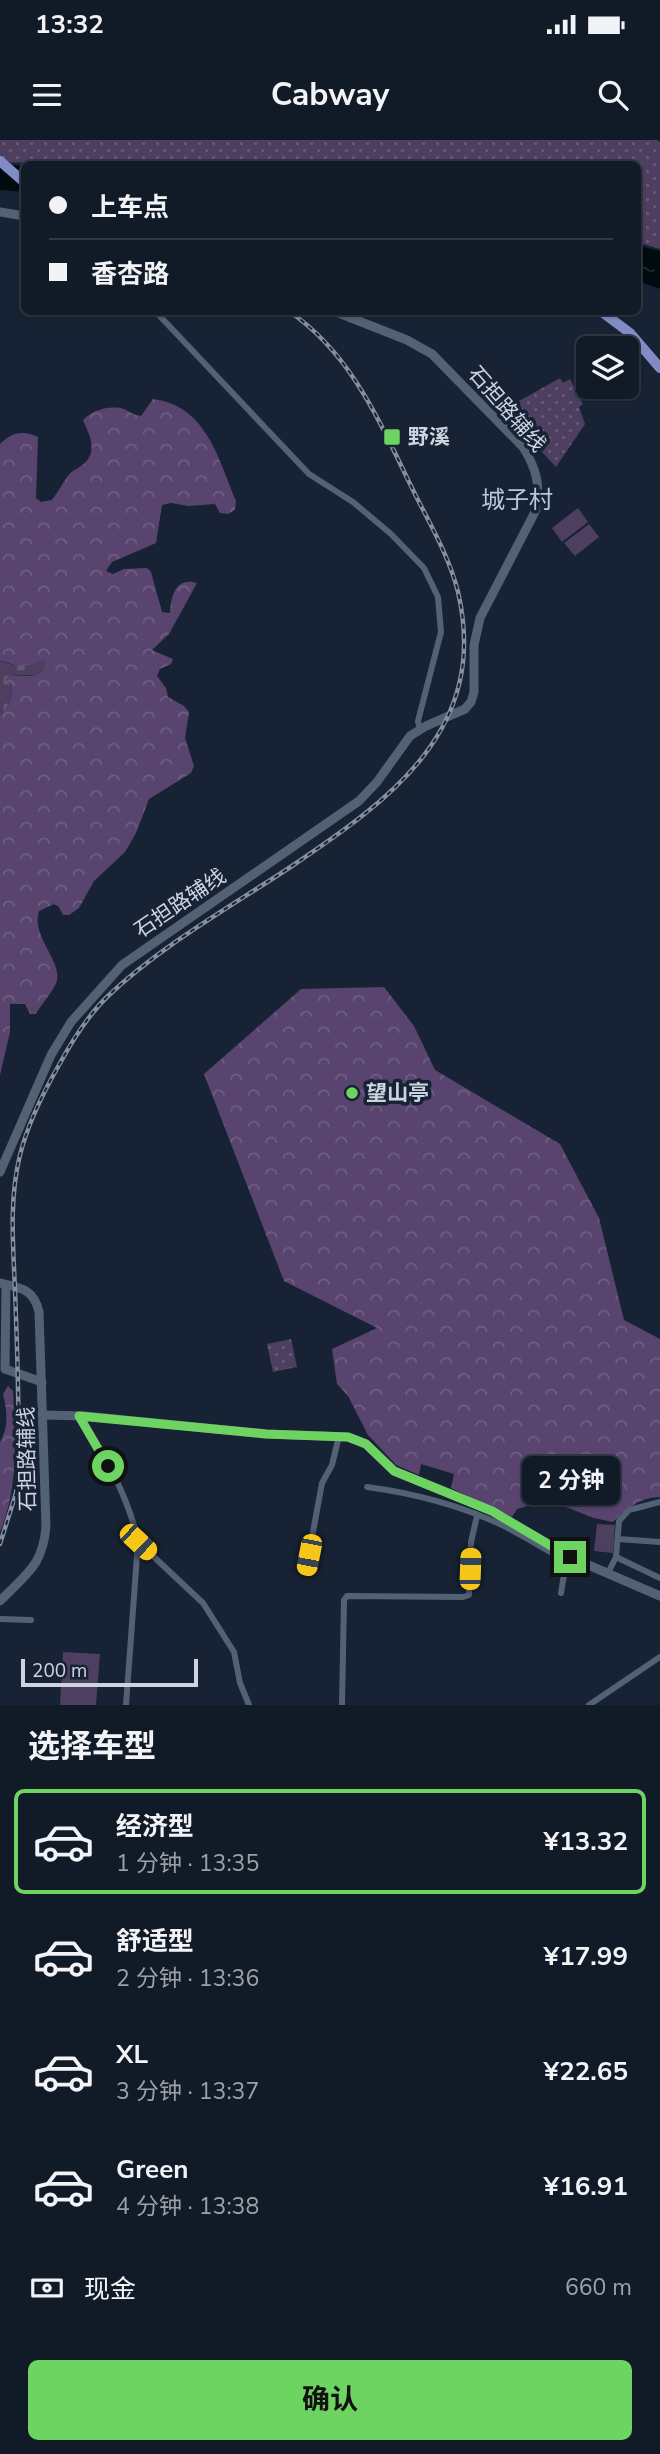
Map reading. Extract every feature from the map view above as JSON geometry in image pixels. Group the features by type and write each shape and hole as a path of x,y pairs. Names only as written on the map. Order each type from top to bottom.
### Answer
{"main road":[{"path":"0,161 21,179"},
{"path":"0,212 21,216"},
{"name":"石担路辅线","path":"0,1172 51,1055 71,1022 122,965 359,801 377,782 410,736 465,709 471,702 474,692 476,631 480,618 536,510 537,476 533,462 523,447 432,354 407,340 344,315"},
{"path":"606,315 630,333 660,368"},
{"path":"3,1284 3,1369 42,1382"},
{"name":"石担路辅线","path":"0,1601 28,1573 42,1553 46,1526 38,1304 26,1289 3,1284"},
{"path":"43,1415 266,1434 348,1437 366,1444 394,1471 492,1511 567,1558 660,1596"}],"street":[{"path":"159,315 309,474 353,502 391,534 424,568 438,597 441,632 418,721 420,730"},
{"path":"79,1416 117,1481 138,1542 126,1705"},
{"path":"306,1570 322,1483 332,1465 339,1436"},
{"path":"367,1487 399,1492 477,1516 502,1525 567,1558 561,1593"},
{"path":"608,1573 616,1557 619,1521 629,1510 660,1502"},
{"path":"342,1705 344,1600 347,1596 469,1595 471,1542 477,1516"},
{"path":"618,1539 660,1542"},
{"path":"138,1542 203,1603 234,1652 240,1684 249,1705"},
{"path":"616,1557 660,1578"},
{"path":"0,1619 31,1620"},
{"path":"589,1705 660,1657"}],"green space":[{"path":"0,140 657,140 660,142 660,249 641,243 641,161 0,162"},
{"path":"560,378 563,383 570,379 576,391 576,399 580,399 583,404 579,407 585,424 556,467 503,410"},
{"path":"153,399 171,403 198,423 216,452 236,501 235,510 228,514 220,513 215,504 162,505 156,543 112,562 106,571 113,574 124,569 147,568 151,572 162,612 170,613 173,594 179,585 197,583 169,634 152,650 173,659 171,664 160,669 157,676 166,688 168,697 189,712 185,738 194,766 191,773 149,799 136,833 125,852 94,881 79,908 69,915 63,915 54,904 39,911 39,930 55,964 57,980 36,1014 30,1014 25,1004 10,1004 10,1032 0,1075 0,715 11,697 12,685 5,680 9,675 32,676 43,671 0,660 0,444 18,433 38,437 36,498 41,502 52,500 69,474 90,456 91,444 83,420 87,416 113,408 141,416"},
{"path":"578,508 588,522 562,542 552,528"},
{"path":"589,524 599,537 575,556 564,543"},
{"path":"0,660 22,666 45,660 46,665 35,675 9,675 5,680 12,685 11,697 0,715"},
{"path":"384,987 414,1026 435,1070 560,1144 599,1218 624,1320 660,1339 660,1497 640,1501 613,1522 594,1518 548,1500 517,1509 512,1517 451,1488 454,1474 421,1464 419,1475 396,1465 368,1435 348,1396 337,1384 332,1349 377,1328 284,1281 204,1074 301,989"},
{"path":"291,1339 297,1367 273,1372 267,1344"},
{"path":"8,1386 13,1391 14,1462 10,1498 0,1532 0,1442 6,1419 3,1394"},
{"path":"597,1524 615,1525 613,1553 594,1551"},
{"path":"63,1652 100,1654 96,1705 60,1705"}],"water":[{"path":"0,164 21,166 21,192 0,190"},
{"path":"641,246 660,251 660,289 641,282"}],"railway":[{"path":"0,1544 16,1493 18,1472 14,1189 23,1143 47,1086 87,1020 129,977 197,927 329,841 364,815 396,786 424,756 445,721 459,683 464,640 458,592 441,546 380,423 351,374 313,330 294,315"}],"place":[{"name":"野溪","path":"392,437"},
{"name":"望山亭","path":"352,1093"}],"district":[{"name":"城子村","path":"517,500"}],"route":[{"path":"108,1466 79,1416 266,1434 348,1437 366,1444 394,1471 492,1511 570,1557"}]}
